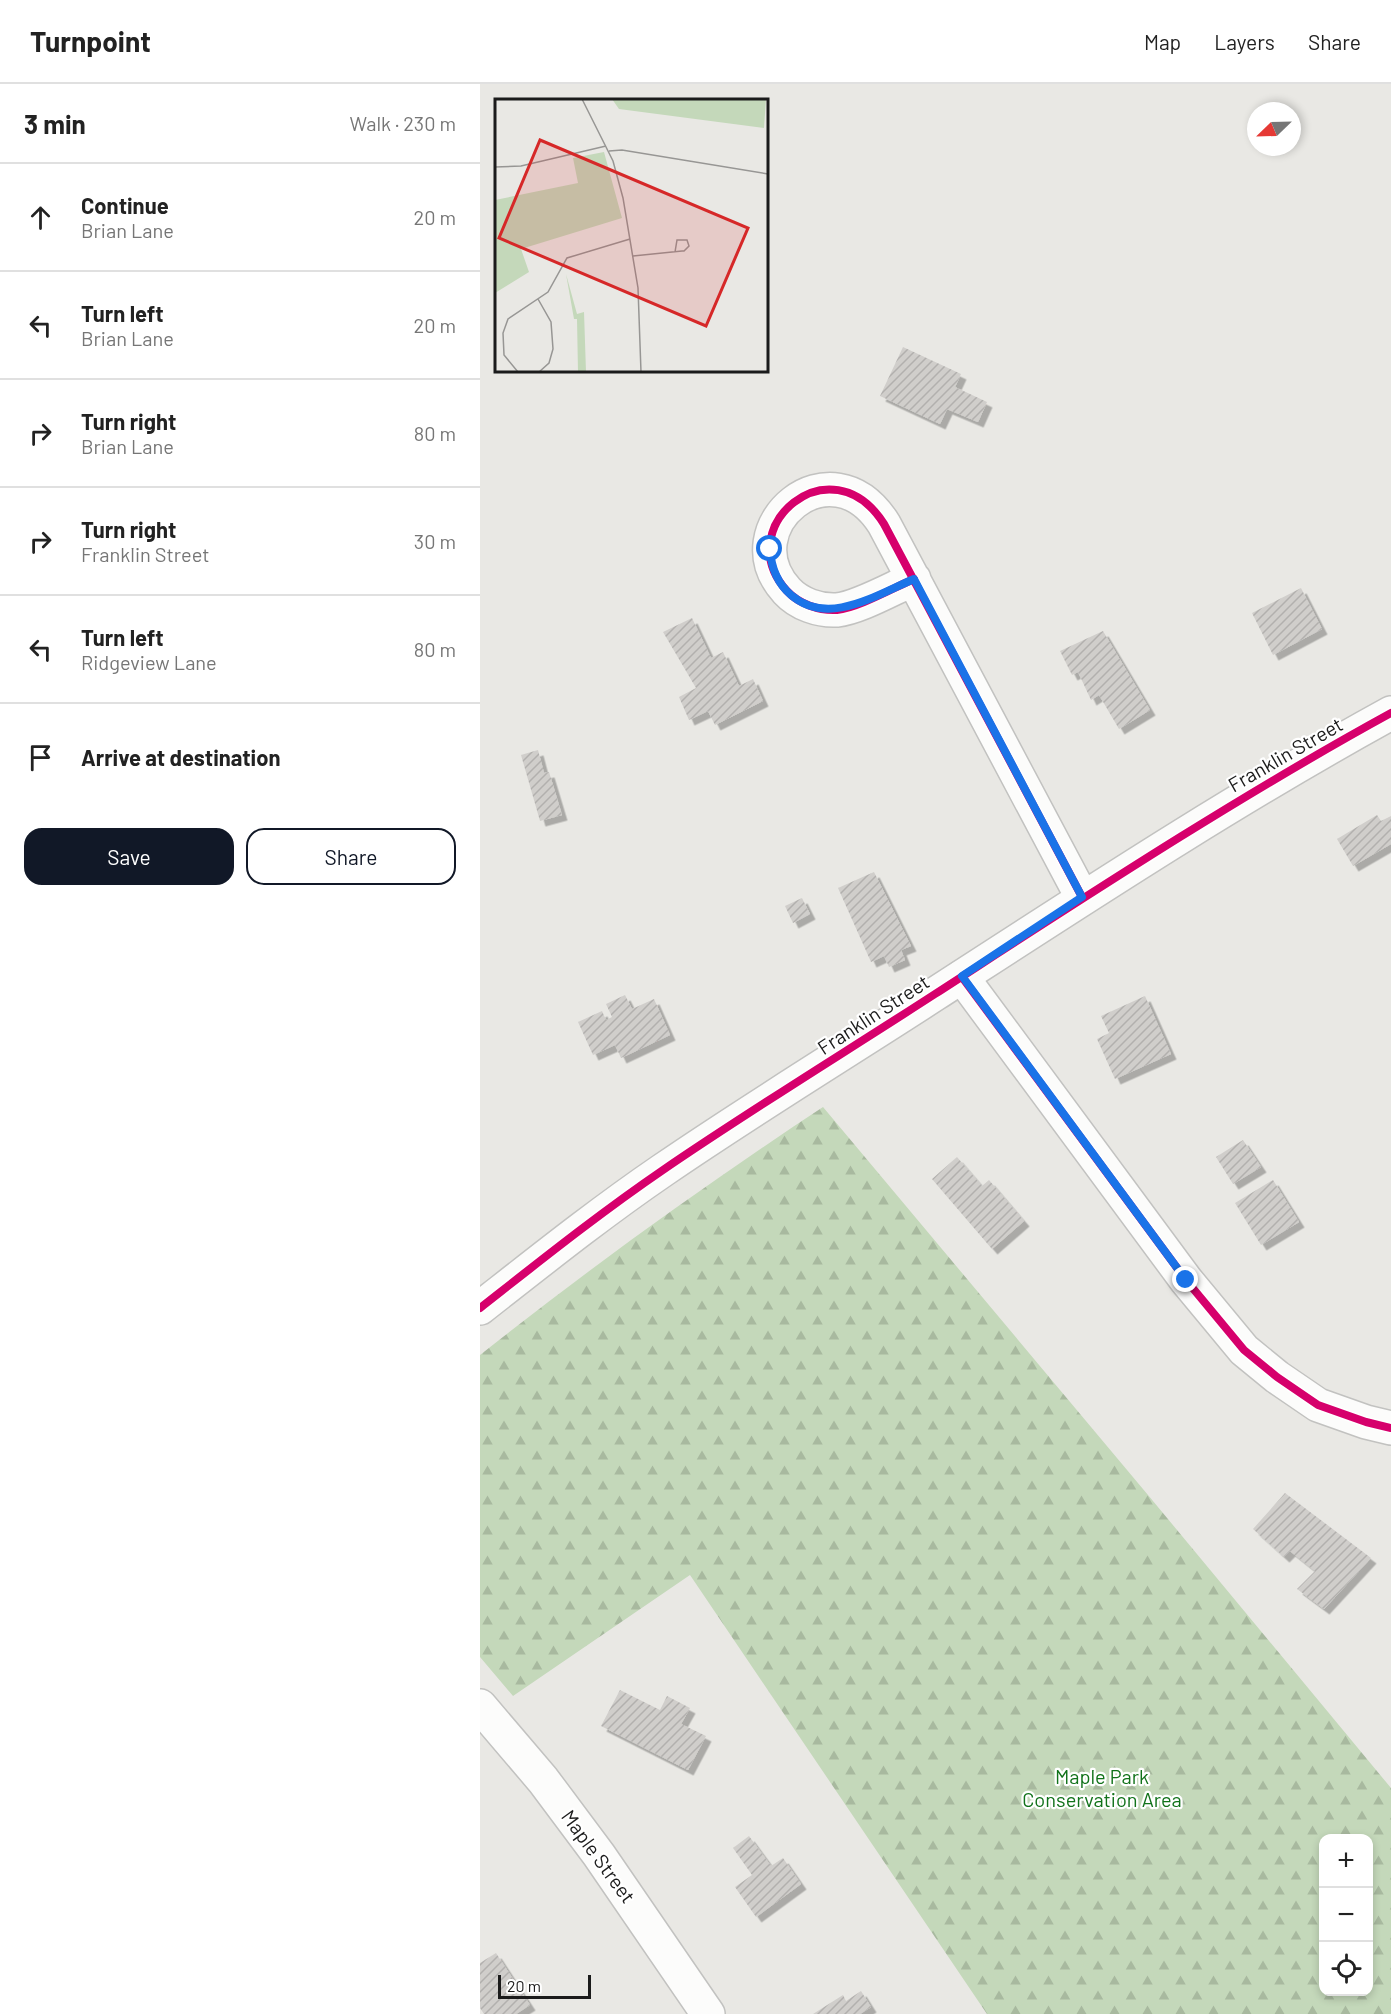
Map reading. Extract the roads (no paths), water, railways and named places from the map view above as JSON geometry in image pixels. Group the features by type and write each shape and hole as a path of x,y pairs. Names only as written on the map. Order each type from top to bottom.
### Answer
{"street":[{"path":"914,579 1082,897"},
{"name":"Franklin Street","path":"480,1308 590,1222 663,1170 1082,897 1237,801 1391,713"},
{"path":"962,976 1186,1280 1244,1350 1277,1377 1318,1405 1391,1428"},
{"name":"Maple Street","path":"480,1706 543,1780 600,1855 708,2014"}],"park label":[{"name":"Maple Park Conservation Area","path":"1102,1788"}]}
